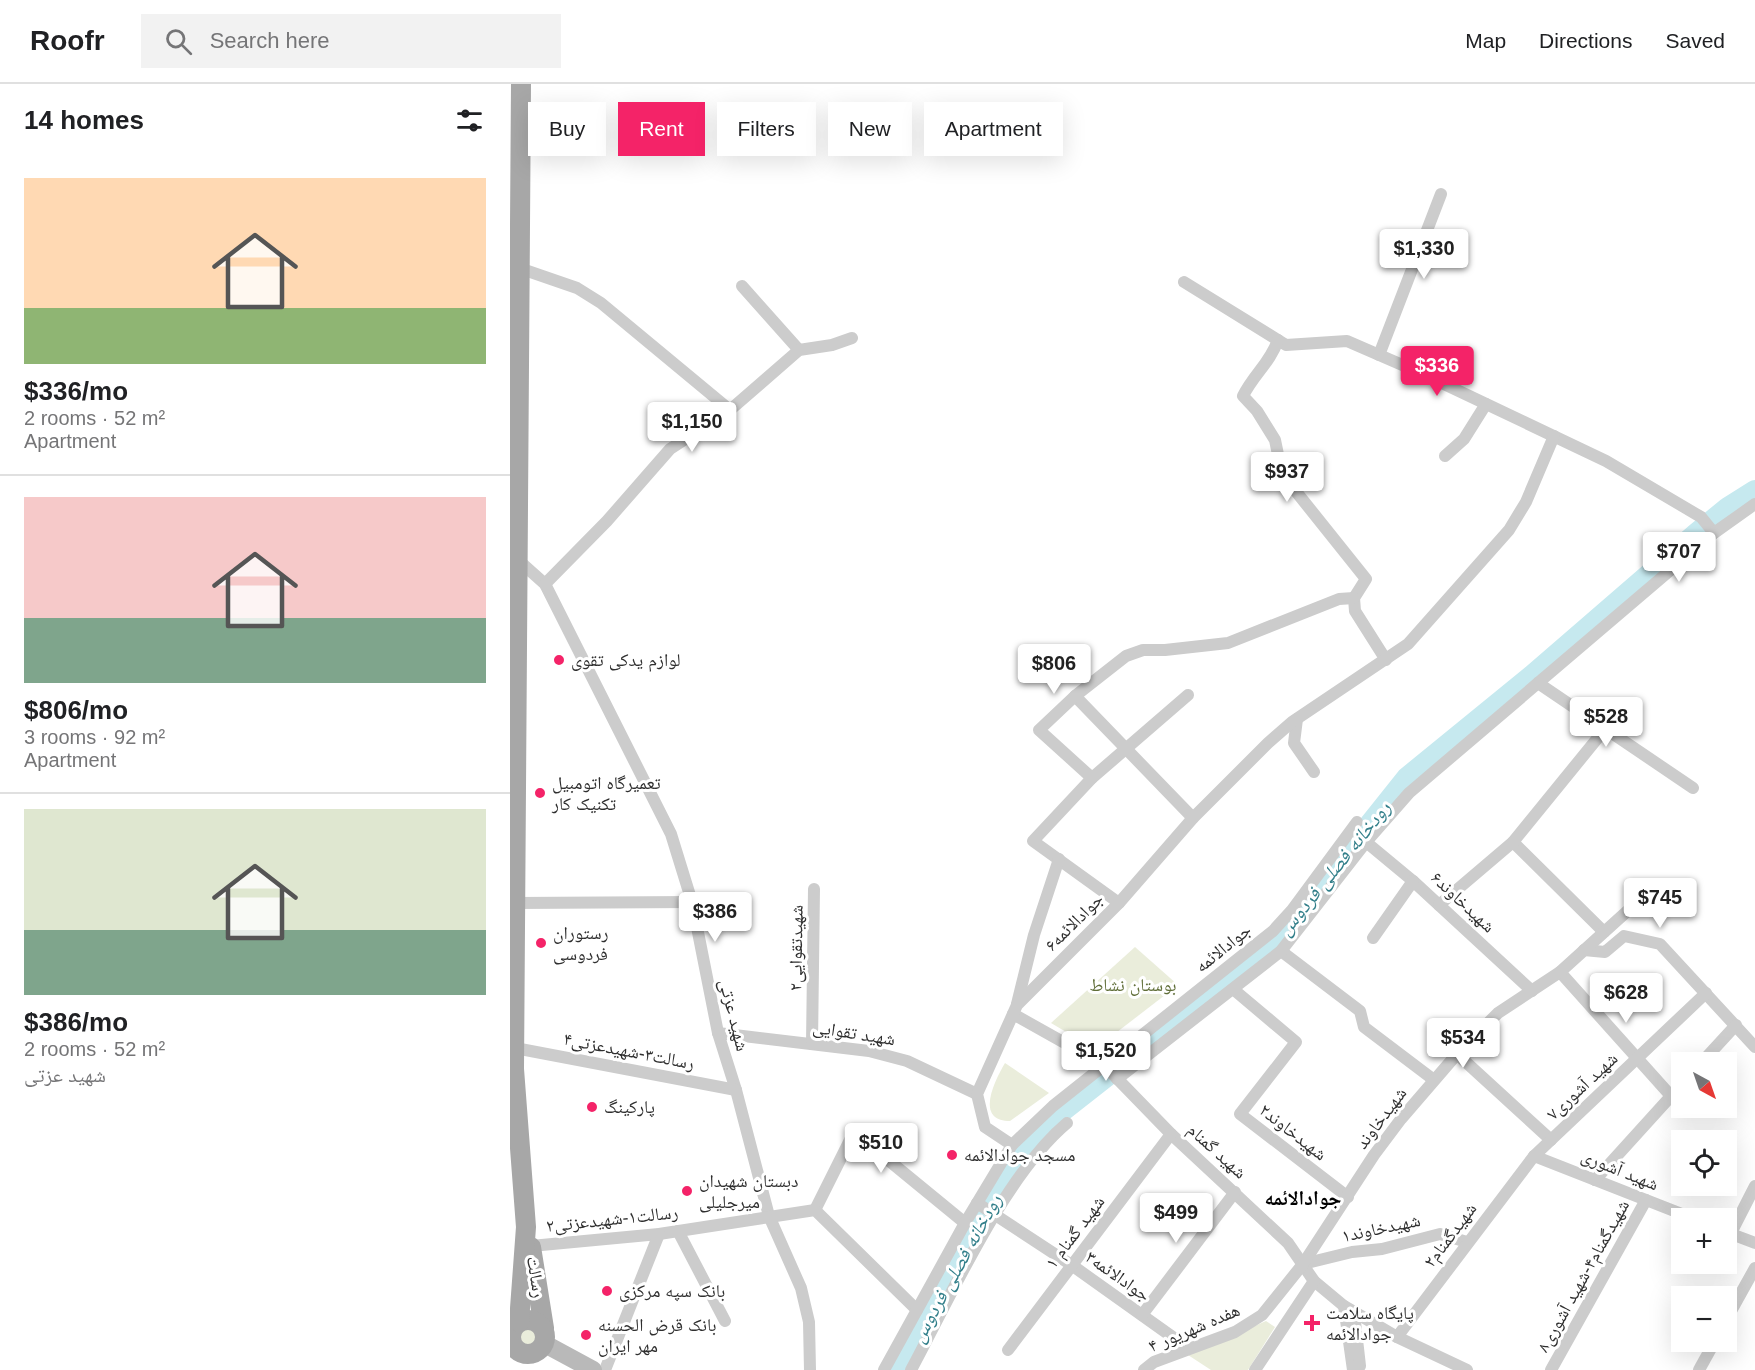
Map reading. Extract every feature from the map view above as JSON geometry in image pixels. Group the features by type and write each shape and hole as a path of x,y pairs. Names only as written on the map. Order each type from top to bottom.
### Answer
{"main road":[{"name":"رسالت","path":"520,84 517,559 513,767 514,1048 512,1069 515,1156 544,1336"},
{"name":"رسالت","path":"514,1325 528,1237"},
{"path":"544,1336 541,1349 514,1357 511,1340 514,1325 532,1320 544,1336 593,1370"}],"street":[{"path":"1379,355 1441,194"},
{"path":"519,268 577,288 601,303 730,410"},
{"path":"1184,282 1286,345 1347,341 1554,436 1606,461 1701,517 1714,533"},
{"path":"742,286 799,350"},
{"path":"545,584 607,521 670,449 730,410 799,350 832,345 852,338"},
{"path":"1278,340 1272,358 1251,379 1243,396 1257,411 1275,440 1282,474 1366,579 1354,598 1355,611 1386,660"},
{"path":"1445,456 1464,439 1486,404"},
{"name":"جوادالائمه۶","path":"977,1094 1015,1009 1119,903 1193,818 1268,743 1297,719 1408,644 1509,530 1526,502 1554,436"},
{"path":"1117,1079 1281,951 1366,842 1409,793 1714,533 1755,504"},
{"name":"شهید عزتی","path":"517,559 545,584 671,834 692,902 718,1033 736,1090 769,1216 801,1288 809,1322 810,1370"},
{"path":"1092,778 1039,730 1075,696 1126,656 1143,650 1165,650 1228,643 1340,598 1354,598"},
{"path":"1538,683 1693,788"},
{"path":"1119,903 1033,841 1092,778 1188,694"},
{"path":"1075,696 1193,818"},
{"path":"1297,719 1294,743 1314,772"},
{"path":"1439,905 1513,842 1605,729"},
{"name":"جوادالائمه","path":"884,1370 965,1223 1012,1145 1033,1122 1273,931 1292,910 1357,822"},
{"name":"شهیدخاوند۶","path":"1366,842 1413,881 1532,991"},
{"path":"1513,842 1604,932"},
{"path":"1015,1009 1034,935 1059,859"},
{"path":"1373,938 1413,881"},
{"name":"شهیدتقوایی۲","path":"812,1044 814,889"},
{"name":"شهیدخاوند","path":"1303,1264 1381,1146 1457,1054 1498,1013 1560,972 1644,896"},
{"path":"515,903 692,902"},
{"path":"1584,950 1605,952 1624,936 1660,944 1755,1047"},
{"path":"1281,951 1360,1011 1364,1028 1434,1080"},
{"path":"1560,972 1671,1096 1595,1180"},
{"name":"شهیدخاوند۲","path":"1233,989 1296,1042 1240,1114 1347,1197"},
{"name":"شهید آشوری۷","path":"1534,1156 1706,993"},
{"name":"شهید گمنام","path":"1015,1009 1104,1065 1171,1134 1288,1243 1314,1281 1349,1309 1397,1337 1467,1370"},
{"path":"1711,1052 1736,1025"},
{"name":"شهید تقوایی","path":"718,1033 869,1051 907,1061 977,1094"},
{"name":"رسالت۳-شهیدعزتی۴","path":"514,1048 736,1090"},
{"path":"1457,1054 1551,1140"},
{"path":"977,1094 985,1127 1012,1145"},
{"path":"911,1370 995,1215 1039,1151 1067,1123"},
{"path":"917,1310 815,1210 854,1132 965,1223"},
{"name":"شهید گمنام ۱","path":"1008,1350 1171,1134"},
{"name":"شهید آشوری","path":"1534,1156 1671,1210"},
{"name":"شهیدگمنام۲","path":"1397,1337 1534,1156"},
{"path":"1737,1218 1755,1186"},
{"path":"1142,1315 1235,1192"},
{"name":"شهیدگمنام۴-شهید آشوری۸","path":"1551,1370 1646,1200"},
{"name":"جوادالائمه۳","path":"977,1203 1073,1266 1188,1348"},
{"name":"رسالت۱-شهیدعزتی۲","path":"528,1237 659,1234 815,1210"},
{"path":"678,1231 725,1321"},
{"path":"605,1370 659,1234"},
{"name":"شهیدخاوند۱","path":"1303,1264 1352,1252 1382,1249 1440,1234 1467,1242"},
{"path":"1737,1235 1755,1243"},
{"name":"هفده شهریور ۴","path":"1144,1370 1154,1362 1248,1326 1262,1315 1303,1264"},
{"path":"1737,1300 1755,1268"},
{"path":"1255,1370 1314,1281"},
{"path":"1349,1309 1353,1370"},
{"path":"1349,1309 1360,1370"},
{"path":"1700,1370 1709,1352"}],"green space":[{"name":"بوستان نشاط","path":"1135,947 1178,985 1095,1049 1051,1023"},
{"path":"1005,1063 1049,1093 1010,1121 999,1119 990,1107 993,1089"},
{"path":"1266,1321 1275,1327 1248,1370 1211,1370 1188,1355"},
{"path":"528,1324 537,1328 541,1337 537,1346 528,1350 519,1346 515,1337 519,1328"}],"waterway":[{"name":"رودخانه فصلی فردوس","path":"899,1370 991,1204 1040,1128 1230,979 1285,931 1407,778 1532,676 1695,535 1728,508 1755,491"}],"place":[{"name":"لوازم یدکی تقوی","path":"559,660"},
{"name":"تعمیرگاه اتومبیل تکنیک کار","path":"540,793"},
{"name":"رستوران فردوسی","path":"541,943"},
{"name":"پارکینگ","path":"592,1107"},
{"name":"مسجد جوادالائمه","path":"952,1155"},
{"name":"دبستان شهیدان میرجلیلی","path":"687,1191"},
{"name":"بانک سپه مرکزی","path":"607,1291"},
{"name":"پایگاه سلامت جوادالائمه","path":"1312,1323"},
{"name":"بانک قرض الحسنه مهر ایران","path":"586,1335"}],"district":[{"name":"جوادالائمه","path":"1303,1198"}]}
